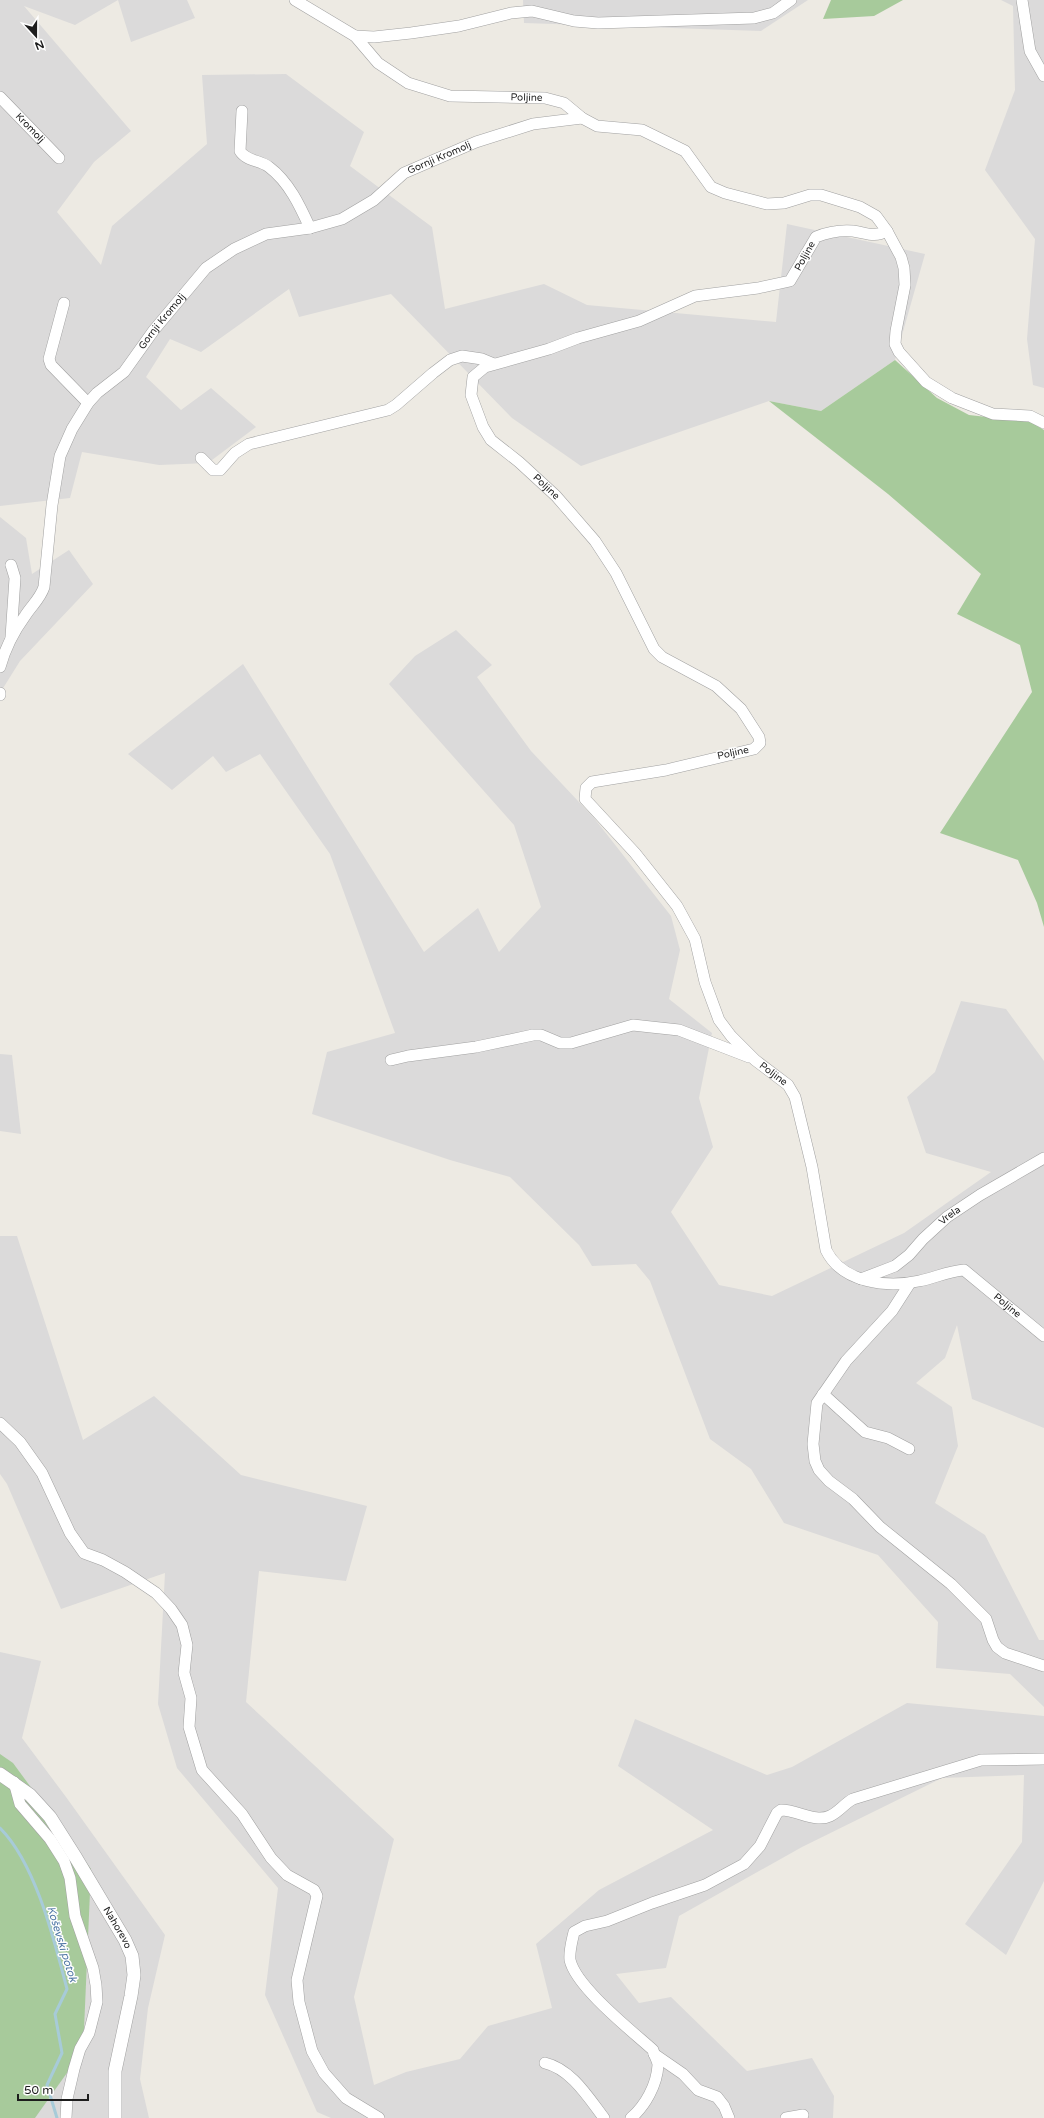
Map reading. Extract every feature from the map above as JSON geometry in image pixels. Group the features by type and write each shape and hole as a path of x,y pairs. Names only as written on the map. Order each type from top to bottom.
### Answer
{"street":[{"path":"295,0 355,36 374,37 459,26 511,13 532,11 574,21 598,23 754,18 773,13 791,0"},
{"path":"1022,0 1030,51 1044,76"},
{"name":"Poljine","path":"355,36 378,62 408,83 450,96 545,98 564,103 582,118 597,126 642,130 685,150 711,187 725,193 767,204 784,203 810,195 821,195 860,206 876,216 887,231 901,257 904,268 905,285 895,338 895,344 899,352 926,382 952,398 993,414 1030,416 1044,423"},
{"name":"Kromolj","path":"0,97 59,158"},
{"path":"242,111 240,151 243,156 269,166 294,195 310,228"},
{"name":"Gornji Kromolj","path":"0,667 4,653 11,640 26,615 40,598 44,587 52,505 60,456 88,403 96,393 124,372 154,330 206,268 234,249 266,234 310,228 342,219 374,200 404,173 476,142 533,124 582,118"},
{"name":"Poljine","path":"887,231 880,235 871,236 854,231 830,232 816,237 790,281 758,288 695,296 639,321 485,367 472,376 471,395 483,427 491,440 519,462 556,496 595,540 616,573 654,649 662,657 716,686 741,709 760,737 760,743 754,749 666,770 592,782 586,788 585,799 634,853 677,906 694,939 705,982 719,1020 731,1036 755,1060 788,1085 795,1097 812,1167 826,1250 832,1261 846,1272 871,1283 910,1282 964,1270 1044,1336"},
{"path":"64,303 49,358 51,365 88,403"},
{"path":"201,458 213,470 220,470 235,453 249,444 388,410 450,360 462,356 482,359 494,364"},
{"path":"11,565 15,578 11,640"},
{"path":"391,1060 408,1056 476,1047 533,1035 541,1035 560,1043 571,1043 633,1025 679,1030 755,1060"},
{"name":"Vrela","path":"861,1279 895,1266 909,1255 923,1239 947,1217 980,1195 1044,1158"},
{"path":"910,1282 892,1310 846,1361 817,1403 813,1444 815,1461 819,1470 829,1481 853,1499 880,1527 951,1584 986,1619 997,1647 1005,1653 1044,1666"},
{"path":"823,1394 866,1432 888,1438 909,1449"},
{"path":"0,1423 24,1447 42,1473 70,1533 84,1553 103,1560 125,1572 156,1593 171,1608 182,1625 187,1645 184,1673 191,1698 189,1727 202,1770 242,1814 271,1858 287,1875 314,1890 317,1896 297,1980 299,2002 312,2052 324,2073 346,2098 379,2118"},
{"path":"631,2118 640,2110 652,2090 658,2065 653,2050 577,1978 570,1960 571,1944 574,1932 585,1926 607,1921 652,1903 705,1885 744,1864 760,1846 777,1812 781,1810 822,1819 832,1815 843,1804 853,1799 981,1760 1044,1759"},
{"name":"Nahorevo","path":"0,1774 14,1782 50,1817 126,1940 132,1956 134,1975 131,1996 115,2071 115,2118"},
{"path":"14,1782 20,1804 53,1843 64,1861 70,1878 76,1916 93,1968 96,1985 97,2002 88,2033 80,2049 74,2069 67,2099 66,2118"},
{"path":"654,2054 683,2074 698,2090 717,2097 724,2106 729,2118"},
{"path":"545,2063 555,2065 566,2073 604,2118"},
{"path":"786,2118 803,2115"}],"shaded area":[{"path":"0,0 118,0 75,25 24,6 131,131 94,162 57,212 101,265 112,226 207,144 202,75 286,74 364,132 350,166 432,227 445,309 544,284 587,305 776,322 787,224 925,254 895,360 821,411 769,401 581,466 512,418 391,294 299,317 289,289 201,352 170,339 146,377 181,410 211,388 256,427 208,463 159,465 82,452 70,498 0,506"},
{"path":"118,0 187,0 195,18 131,42"},
{"path":"523,0 808,0 761,31 524,23"},
{"path":"1001,0 1044,0 1044,388 1033,385 1027,339 1035,239 985,170 1015,90 1013,6"},
{"path":"0,517 26,538 32,574 69,550 93,584 20,661 0,693"},
{"path":"456,630 492,665 477,677 531,751 594,818 671,916 680,950 669,999 712,1033 699,1098 713,1147 671,1212 719,1285 772,1296 904,1233 991,1172 926,1153 907,1097 935,1072 961,1001 1006,1009 1044,1061 1044,1428 972,1399 957,1325 945,1358 916,1383 952,1407 958,1446 935,1503 985,1535 1039,1640 1044,1640 1044,1707 1010,1674 936,1668 938,1622 878,1555 784,1523 751,1469 710,1439 650,1281 636,1264 592,1266 579,1245 510,1177 450,1160 312,1114 327,1052 395,1033 330,854 260,754 226,772 213,756 172,790 128,754 243,664 424,952 478,908 499,952 541,907 514,825 389,684 415,656"},
{"path":"0,1054 12,1055 21,1134 0,1131"},
{"path":"0,1236 17,1236 83,1440 154,1396 241,1475 367,1506 346,1581 259,1571 246,1702 394,1839 354,1997 374,2085 406,2072 460,2059 488,2026 552,2008 536,1944 599,1890 713,1830 618,1766 635,1719 767,1775 792,1767 907,1703 1044,1716 1044,1881 1006,1955 965,1924 1022,1842 1024,1775 942,1778 802,1847 679,1916 666,1968 616,1974 639,2003 671,1997 747,2071 812,2058 834,2096 833,2118 331,2118 317,2112 265,1995 278,1888 177,1768 158,1704 165,1573 61,1609 7,1484 0,1474"},
{"path":"0,1652 41,1661 22,1738 165,1935 148,2008 140,2079 149,2118 22,2118 0,1869"}],"green space":[{"path":"831,0 903,0 874,16 823,19"},
{"path":"895,360 937,398 969,415 1031,422 1044,430 1044,927 1037,903 1018,860 940,833 1032,692 1020,645 957,614 981,574 888,494 769,401 821,411"},
{"path":"0,1754 13,1763 91,1869 84,2029 74,2063 35,2118 0,2118"}],"waterway":[{"name":"Koševski potok","path":"0,1828 13,1843 34,1882 50,1926 67,1989 55,2014 62,2053 47,2085 57,2118"}]}
